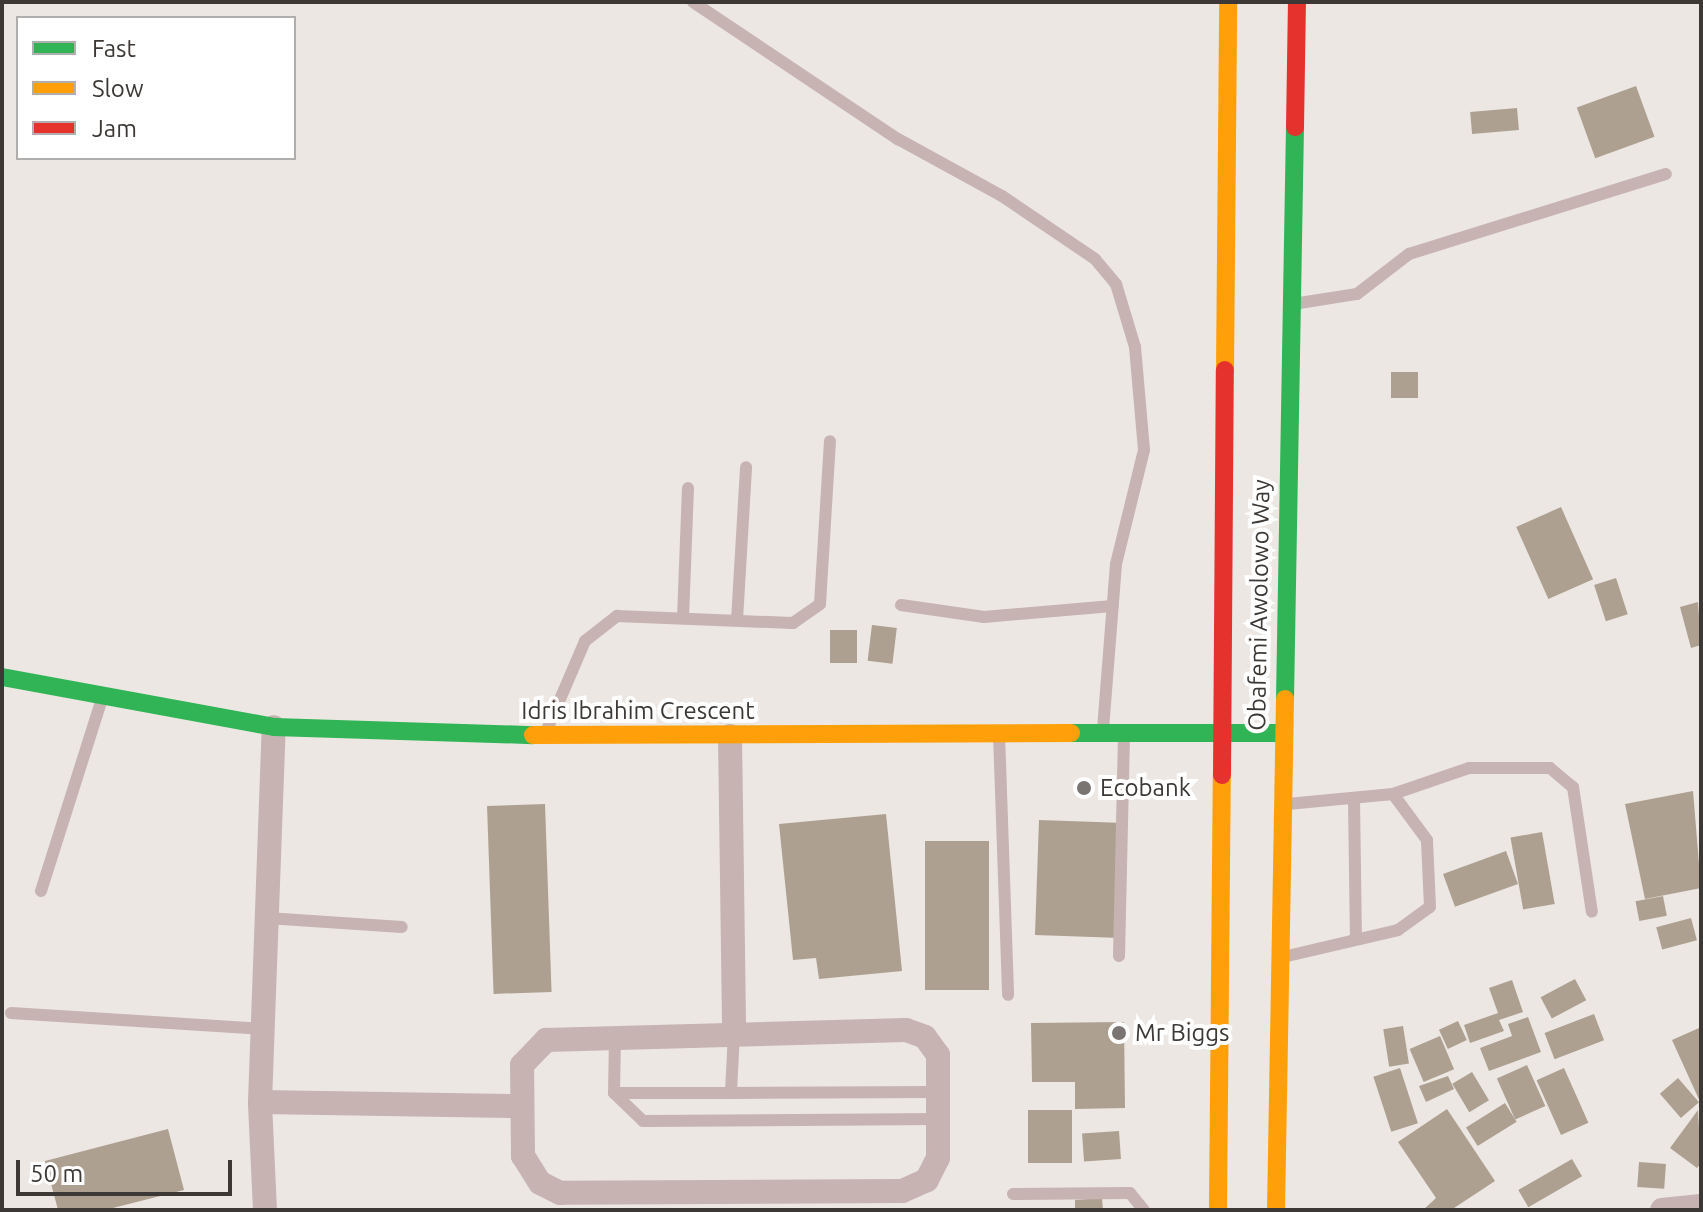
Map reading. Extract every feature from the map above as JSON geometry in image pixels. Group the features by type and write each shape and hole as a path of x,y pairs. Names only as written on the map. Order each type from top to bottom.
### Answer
{"main road":[{"name":"Obafemi Awolowo Way","path":"1218,1210 1225,732 1228,2"},
{"name":"Obafemi Awolowo Way","path":"1276,1210 1278,805 1297,2"},
{"name":"Idris Ibrahim Crescent","path":"2,677 102,699 274,727 545,735 1280,733"}],"street":[{"path":"265,1210 260,1102 274,727"},
{"path":"730,736 734,1033"},
{"path":"906,1030 925,1037 938,1055 938,1158 927,1180 902,1200 560,1193 540,1183 523,1156 519,1106 522,1065 546,1040 615,1034 906,1030"},
{"path":"260,1102 519,1106"},
{"path":"1662,1210 1701,1206"}],"lane":[{"path":"693,2 898,139 1013,204 1095,259 1116,284 1135,347 1144,450 1113,606 1103,733"},
{"path":"1290,304 1357,294 1409,254 1666,174"},
{"path":"545,735 585,641 598,627 617,616 793,623 820,604 830,441"},
{"path":"737,620 746,467"},
{"path":"683,618 688,488"},
{"path":"901,605 984,617 1113,606"},
{"path":"41,891 102,699"},
{"path":"1119,956 1124,733"},
{"path":"999,734 1008,995"},
{"path":"1278,805 1393,794 1469,768 1550,768 1573,787 1592,912"},
{"path":"1276,959 1356,937 1398,930 1430,907 1427,840 1393,794"},
{"path":"1354,799 1356,937"},
{"path":"267,918 402,927"},
{"path":"11,1013 263,1029"},
{"path":"731,1093 734,1033"},
{"path":"615,1034 614,1093 643,1121 939,1119"},
{"path":"614,1093 940,1092"},
{"path":"1013,1194 1130,1193 1144,1210"}],"building":[{"path":"1636,86 1654,137 1595,158 1577,108"},
{"path":"1517,108 1519,130 1472,134 1470,112"},
{"path":"1391,372 1418,372 1418,398 1391,398"},
{"path":"1561,507 1593,579 1548,599 1516,527"},
{"path":"1616,578 1628,614 1606,621 1594,585"},
{"path":"1698,602 1701,645 1691,648 1680,607"},
{"path":"872,625 897,628 892,664 868,661"},
{"path":"830,630 857,630 857,663 830,663"},
{"path":"1693,791 1701,888 1645,899 1625,804"},
{"path":"545,804 552,992 494,994 487,806"},
{"path":"886,814 902,971 819,979 816,958 793,960 779,824"},
{"path":"1039,820 1118,823 1114,938 1035,935"},
{"path":"1542,832 1555,904 1523,909 1510,838"},
{"path":"925,841 989,841 989,990 925,990"},
{"path":"1506,851 1518,884 1455,907 1443,874"},
{"path":"1663,896 1667,916 1639,921 1636,901"},
{"path":"1691,918 1697,940 1662,950 1656,927"},
{"path":"1575,979 1586,1000 1552,1019 1541,997"},
{"path":"1512,980 1523,1012 1499,1020 1504,1031 1470,1043 1464,1025 1498,1013 1489,988"},
{"path":"1594,1014 1604,1040 1555,1059 1545,1033"},
{"path":"1528,1017 1541,1052 1489,1071 1480,1048 1512,1036 1508,1024"},
{"path":"1458,1021 1467,1040 1448,1049 1439,1030"},
{"path":"1124,1022 1125,1108 1075,1109 1075,1082 1032,1082 1031,1023"},
{"path":"1403,1026 1409,1064 1389,1067 1383,1029"},
{"path":"1699,1028 1701,1033 1701,1104 1672,1040"},
{"path":"1440,1036 1454,1069 1424,1082 1410,1049"},
{"path":"1527,1065 1545,1106 1515,1120 1497,1078"},
{"path":"1400,1068 1418,1123 1391,1132 1373,1077"},
{"path":"1564,1068 1588,1123 1561,1135 1537,1080"},
{"path":"1472,1072 1489,1100 1469,1112 1452,1084"},
{"path":"1448,1076 1454,1089 1426,1102 1419,1086"},
{"path":"1678,1078 1699,1102 1681,1118 1660,1094"},
{"path":"1505,1103 1517,1122 1478,1146 1466,1127"},
{"path":"1447,1109 1495,1181 1451,1210 1423,1210 1436,1198 1398,1142"},
{"path":"1028,1110 1072,1110 1072,1163 1028,1163"},
{"path":"1698,1110 1701,1163 1697,1168 1670,1148"},
{"path":"168,1129 184,1190 105,1210 58,1210 45,1161"},
{"path":"1119,1131 1121,1159 1084,1162 1082,1134"},
{"path":"1572,1159 1582,1176 1528,1207 1518,1190"},
{"path":"1639,1162 1666,1164 1664,1189 1637,1187"},
{"path":"1102,1198 1103,1210 1075,1210 1075,1200"}],"traffic: fast":[{"path":"1285,699 1295,127"},
{"path":"2,677 274,727 533,735"},
{"path":"1071,733 1280,733"}],"traffic: slow":[{"path":"1225,370 1228,2"},
{"path":"1276,1210 1285,699"},
{"path":"533,735 1071,733"},
{"path":"1218,1210 1222,775"}],"traffic: jam":[{"path":"1295,127 1297,2"},
{"path":"1222,775 1225,370"}],"place":[{"name":"Ecobank","path":"1084,788"},
{"name":"Mr Biggs","path":"1119,1033"}]}
